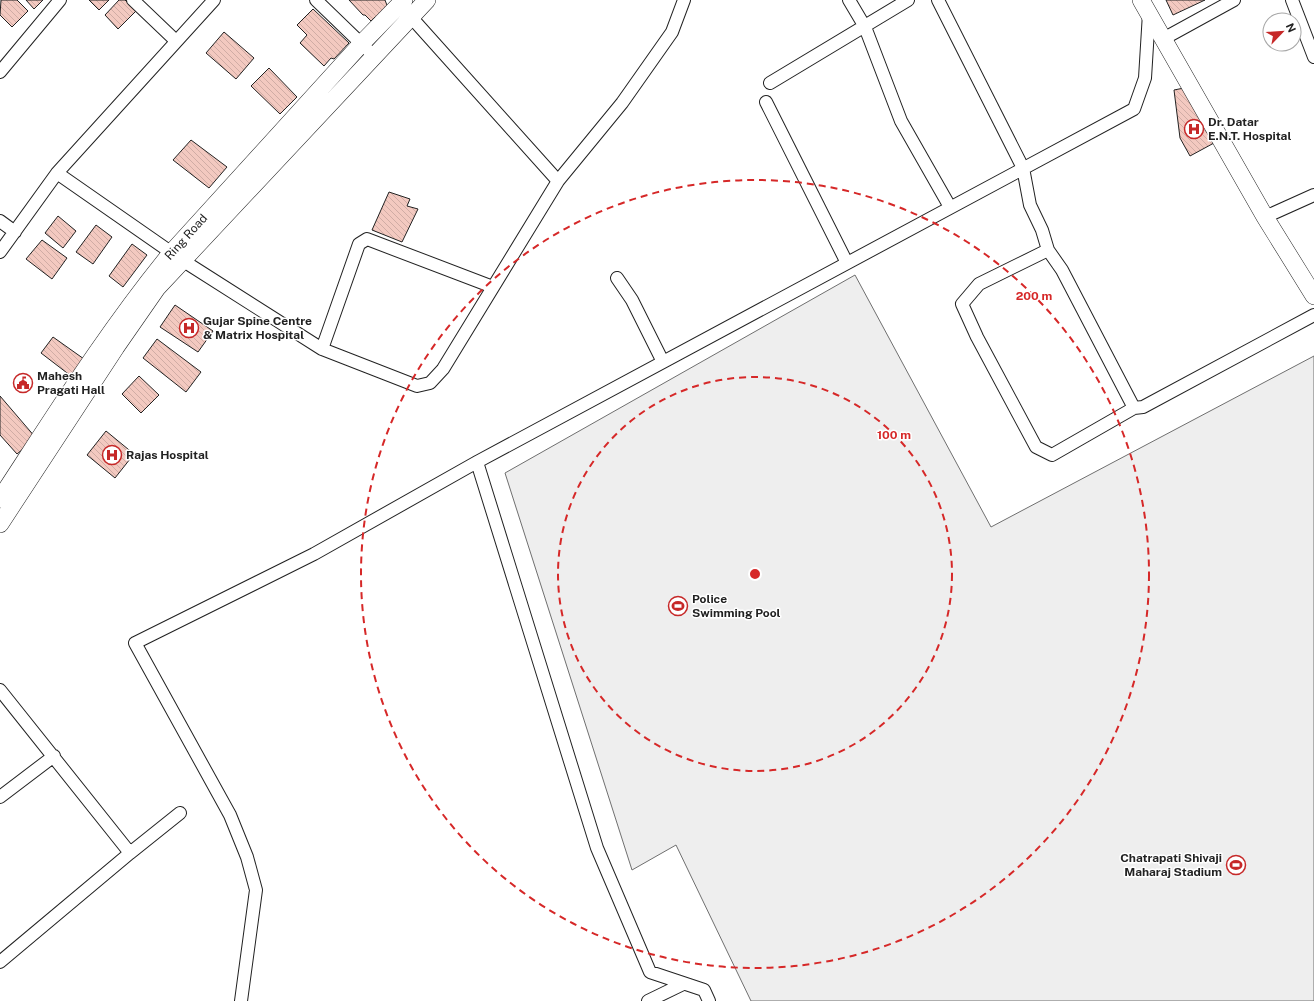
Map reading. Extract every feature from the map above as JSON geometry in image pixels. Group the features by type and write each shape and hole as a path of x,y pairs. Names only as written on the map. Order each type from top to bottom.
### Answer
{"main road":[{"name":"Ring Road","path":"0,498 96,354 147,283 177,256 362,43 404,0"},
{"path":"0,522 177,256 374,56 427,0"},
{"path":"1141,0 1149,8 1163,39 1266,217 1314,296"}],"street":[{"path":"0,72 60,0"},
{"path":"133,0 176,41"},
{"path":"0,252 57,173 214,0"},
{"path":"316,0 374,56"},
{"path":"57,173 177,256 322,349 417,386 430,383 443,369 558,181 622,103 672,32 684,0"},
{"path":"848,0 865,27 901,121 950,207"},
{"path":"770,83 908,0"},
{"path":"938,0 1023,168 1030,205 1042,230 1048,250 1062,270 1134,408"},
{"path":"1163,39 1234,0"},
{"path":"1292,0 1314,57"},
{"path":"242,1001 256,890 247,857 230,815 135,643 314,554 477,462 1134,109 1145,78 1149,8"},
{"path":"411,16 558,181"},
{"path":"766,102 847,262"},
{"path":"1266,217 1314,195"},
{"path":"0,221 15,232"},
{"path":"322,349 359,244 367,239 493,287"},
{"path":"1048,250 979,284 962,304 977,337 1036,447 1052,455 1134,408 1143,407 1314,315"},
{"path":"617,278 632,300 663,362"},
{"path":"477,462 597,848 650,972 704,990 709,1001"},
{"path":"0,690 130,853"},
{"path":"0,797 54,756"},
{"path":"1,959 180,813"},
{"path":"648,1001 683,984"}],"shaded area":[{"path":"855,275 991,527 1314,356 1314,1001 751,1001 676,845 632,870 505,473"}],"building":[{"path":"1,0 17,0 28,11 12,27 0,15"},
{"path":"26,0 43,0 34,9"},
{"path":"89,0 109,0 99,10"},
{"path":"119,0 125,0 136,11 118,29 105,15"},
{"path":"349,0 385,0 388,8 378,19 375,17 371,21"},
{"path":"1166,0 1205,0 1173,15"},
{"path":"313,9 349,43 334,59 331,58 324,66 300,43 307,35 297,25"},
{"path":"224,32 254,58 236,79 206,53"},
{"path":"269,68 297,97 280,114 251,86"},
{"path":"1184,88 1214,143 1190,156 1180,138 1174,90"},
{"path":"191,140 227,167 209,188 173,160"},
{"path":"389,192 410,199 407,206 418,209 402,242 372,230"},
{"path":"58,216 76,231 63,248 45,233"},
{"path":"96,225 112,237 93,264 76,252"},
{"path":"42,240 67,258 52,279 26,259"},
{"path":"132,244 147,255 123,287 109,276"},
{"path":"175,305 213,331 198,352 160,327"},
{"path":"53,337 84,359 71,376 41,353"},
{"path":"157,339 201,372 186,392 143,358"},
{"path":"139,376 159,395 141,413 122,394"},
{"path":"0,396 36,438 17,454 0,435"},
{"path":"106,431 134,454 115,478 87,455"}],"place":[{"name":"Dr. Datar E.N.T. Hospital","path":"1194,129"},
{"name":"Gujar Spine Centre & Matrix Hospital","path":"189,328"},
{"name":"Mahesh Pragati Hall","path":"23,383"},
{"name":"Rajas Hospital","path":"112,455"},
{"name":"Police Swimming Pool","path":"678,606"},
{"name":"Chatrapati Shivaji Maharaj Stadium","path":"1236,865"}]}
